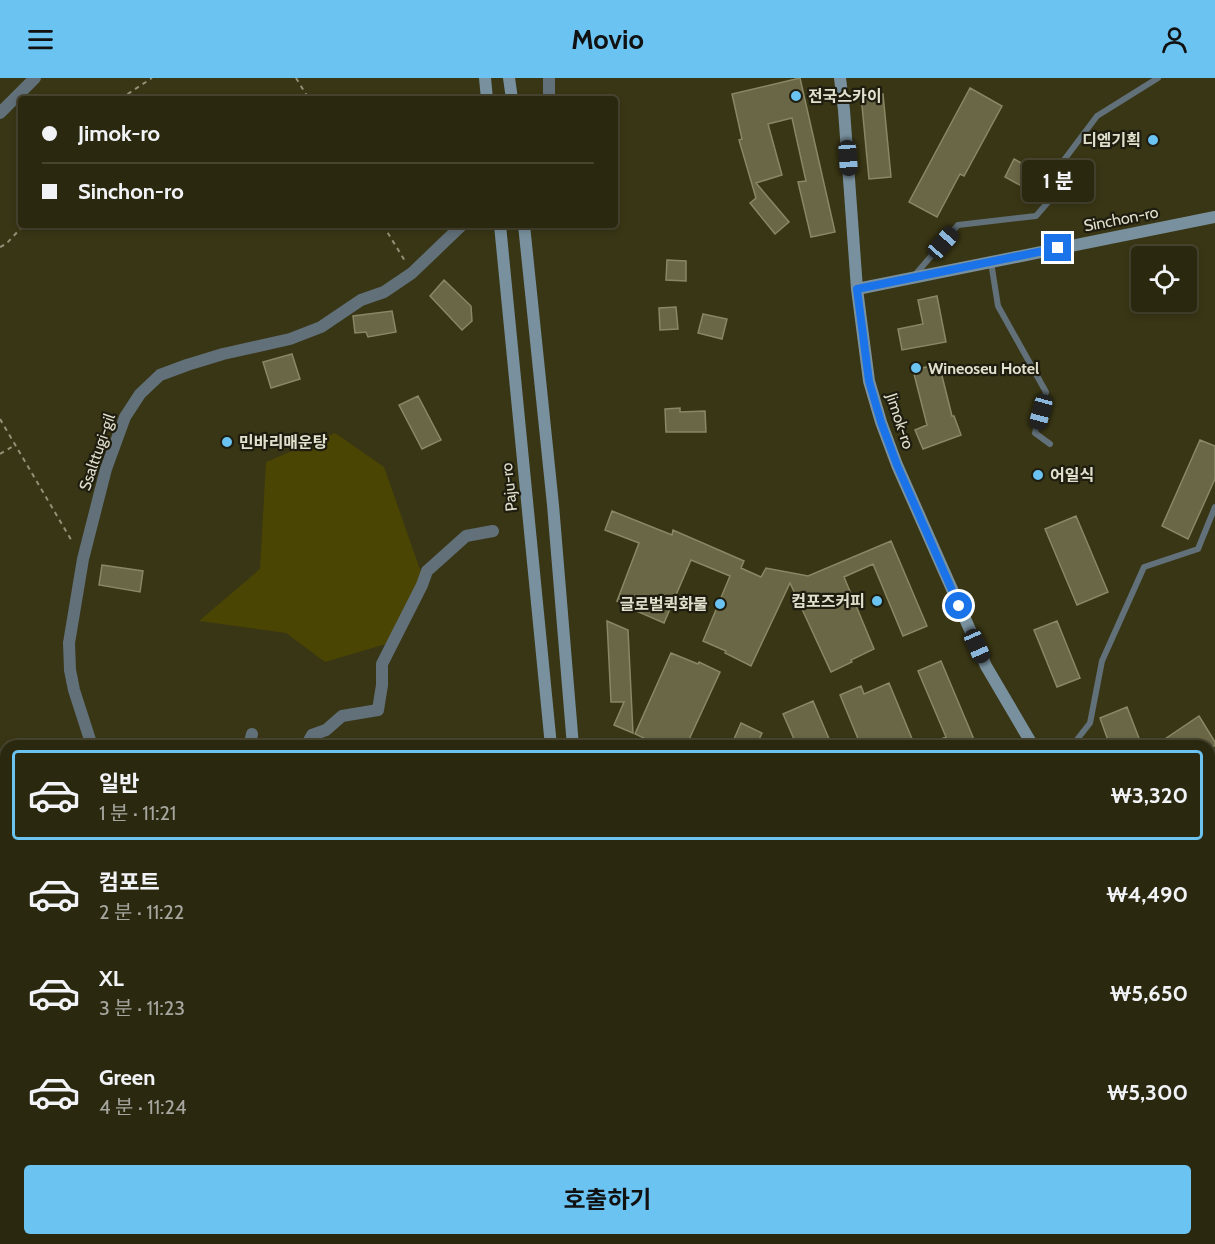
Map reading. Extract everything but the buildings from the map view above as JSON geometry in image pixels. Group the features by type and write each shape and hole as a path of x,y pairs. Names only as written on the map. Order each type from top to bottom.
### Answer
{"main road":[{"path":"485,78 487,96"},
{"path":"509,78 512,96"},
{"name":"Jimok-ro","path":"840,78 857,289 869,381 897,465 986,666 1029,740"},
{"name":"Sinchon-ro","path":"857,289 1215,217"},
{"name":"Paju-ro","path":"500,228 551,740"},
{"path":"524,228 574,740"}],"street":[{"path":"2,108 35,78"},
{"path":"549,78 549,96"},
{"name":"Ssalttugi-gil","path":"90,740 74,690 70,670 69,643 83,559 106,469 125,417 140,394 160,375 223,354 291,339 321,327 361,300 384,292 412,273 459,228"},
{"path":"309,740 312,735 326,730 342,716 378,710 382,685 382,664 427,571 466,536 493,531"}],"lane":[{"path":"913,278 958,225 1036,216 1049,201 1064,160 1096,116 1158,78"},
{"path":"991,262 998,306 1046,392 1035,433 1050,444"},
{"path":"1077,740 1090,723 1102,661 1144,567 1198,549 1215,507"}],"path":[{"path":"125,96 153,78"},
{"path":"296,78 307,96"},
{"path":"0,247 21,228"},
{"path":"385,228 412,273"},
{"path":"0,419 83,559"},
{"path":"0,454 15,445"}],"shaded area":[{"path":"335,433 384,467 422,575 386,644 325,662 286,633 199,621 260,569 266,462"}],"place":[{"name":"전국스카이","path":"796,96"},
{"name":"디엠기획","path":"1153,140"},
{"name":"Wineoseu Hotel","path":"916,368"},
{"name":"민바리매운탕","path":"227,442"},
{"name":"어일식","path":"1038,475"},
{"name":"컴포즈커피","path":"877,601"},
{"name":"글로벌퀵화물","path":"720,604"}],"route":[{"path":"959,606 897,465 881,422 869,381 857,289 1058,248"}]}
